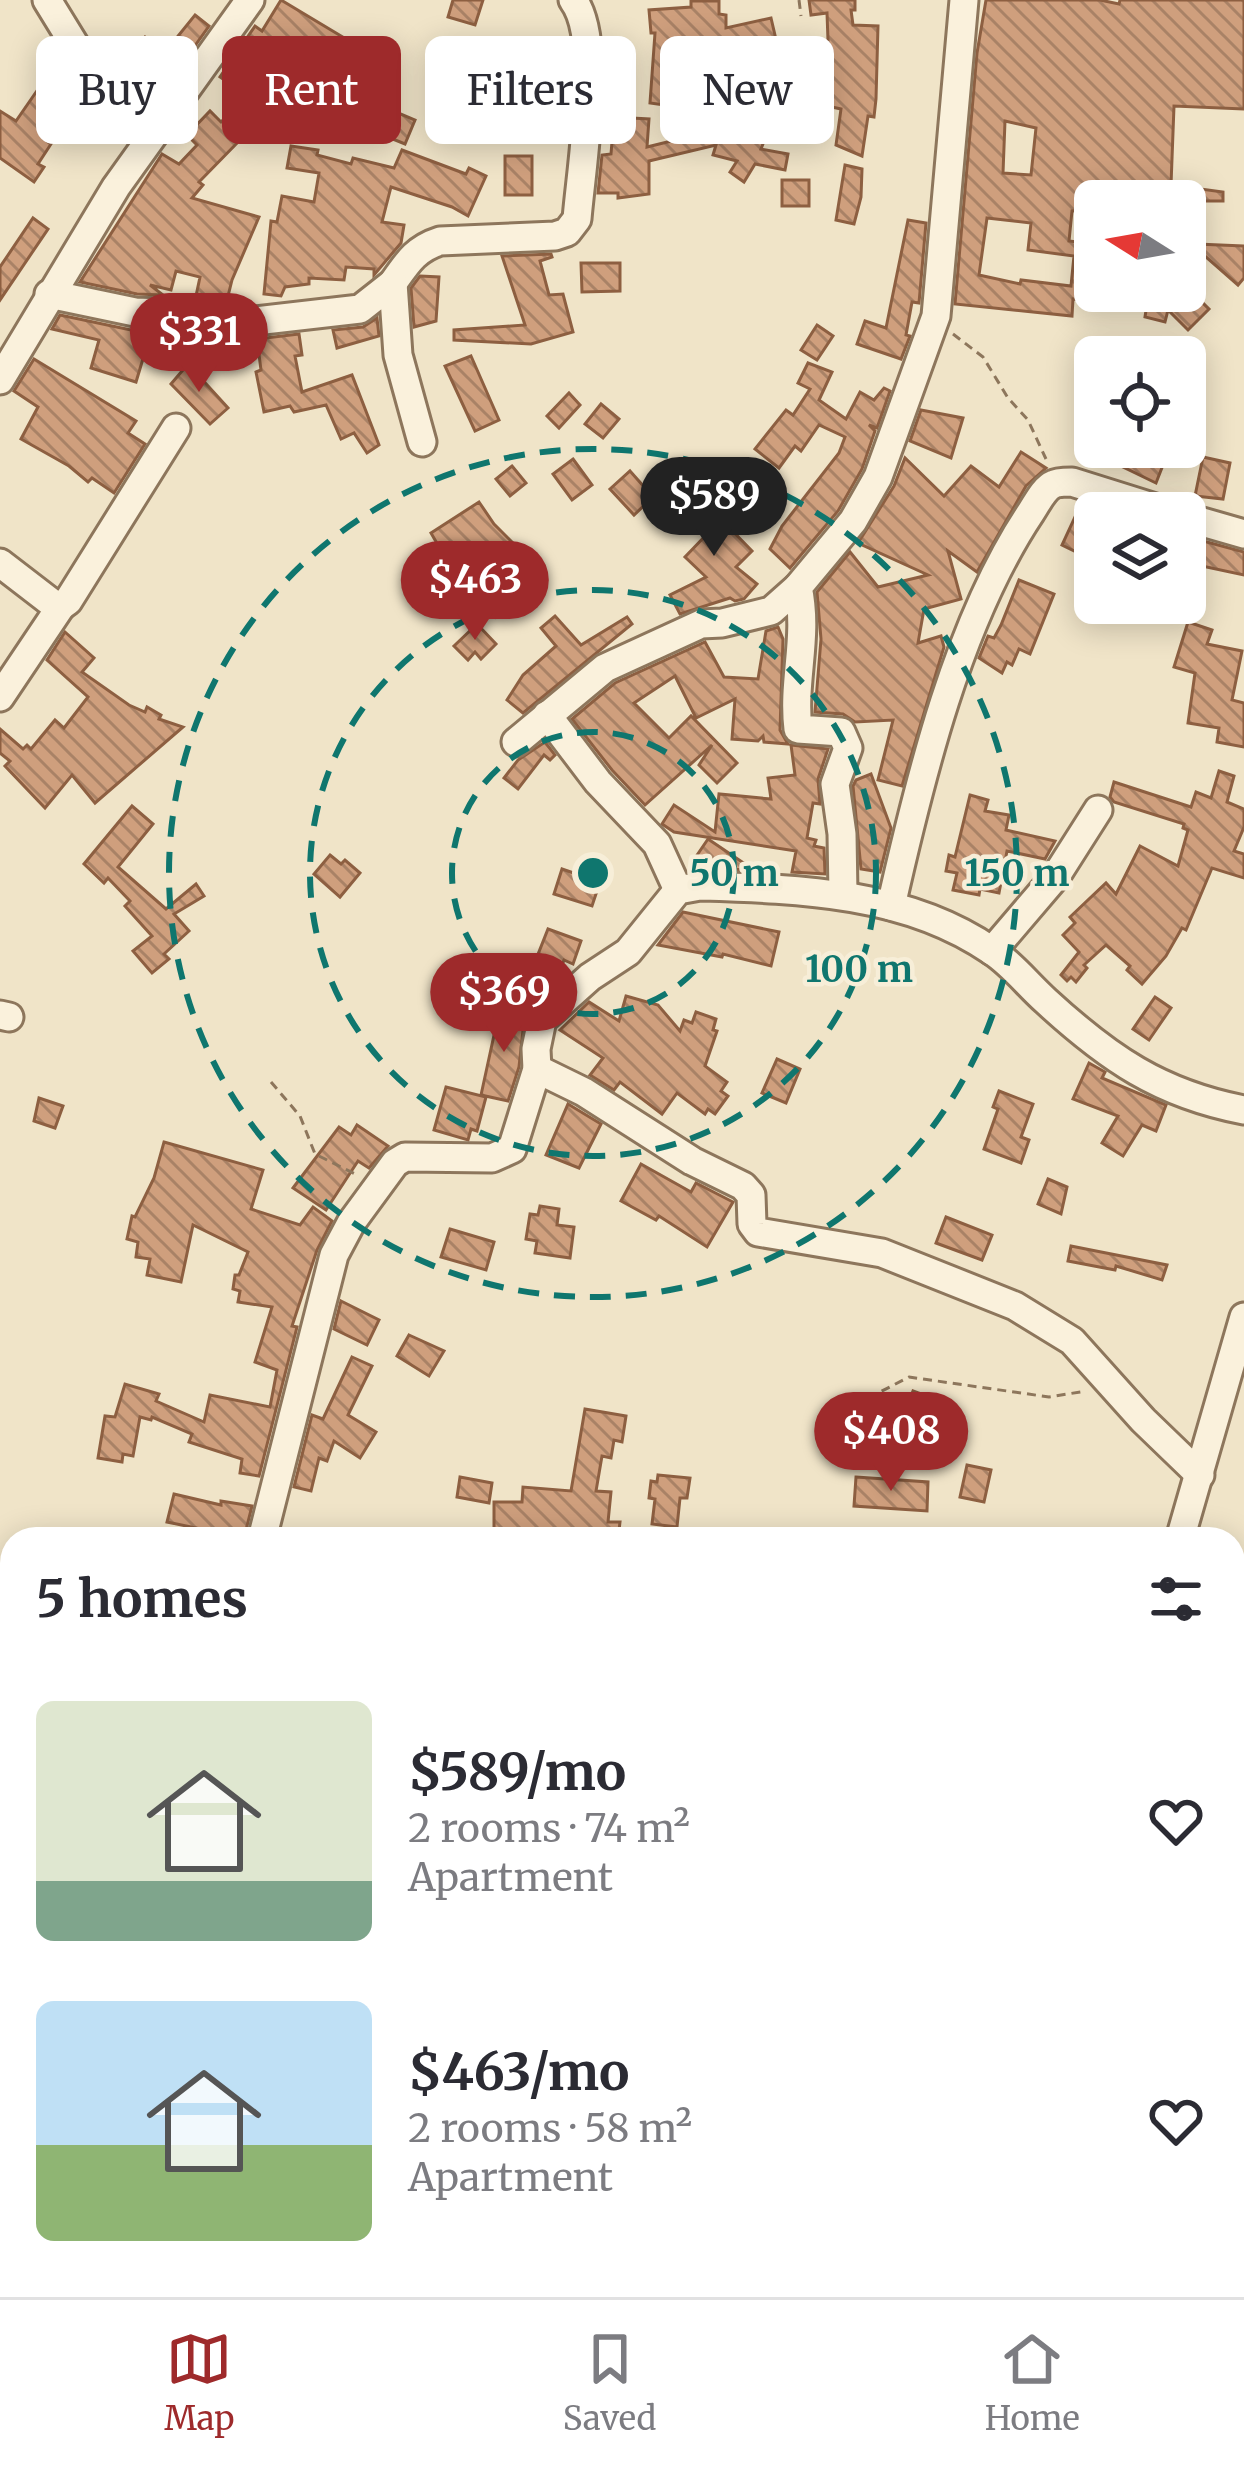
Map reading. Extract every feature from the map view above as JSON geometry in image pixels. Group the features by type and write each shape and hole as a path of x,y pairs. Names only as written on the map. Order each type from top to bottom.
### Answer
{"street":[{"path":"47,0 70,36"},
{"path":"198,73 250,0"},
{"path":"49,294 135,312 165,313 190,323 360,309 393,283 423,247 440,241 567,232 578,219 588,84 586,35 574,0"},
{"path":"516,742 605,668 701,624 771,611 853,521 878,476 937,316 964,0"},
{"path":"0,380 12,334 49,294 148,144"},
{"path":"393,283 398,355 422,442"},
{"path":"0,697 68,601 176,428"},
{"path":"891,906 909,826 978,610 998,564 1044,492 1055,483 1072,482 1104,492"},
{"path":"1206,524 1244,534"},
{"path":"0,563 61,606"},
{"path":"797,587 805,618 798,729 841,732 848,748 835,784 843,894"},
{"path":"547,715 598,782 657,844 678,890"},
{"path":"992,951 1056,876 1098,810"},
{"path":"265,1527 334,1255 378,1185 405,1156 506,1156 517,1141 537,1069 542,1020 590,977 628,952 678,890 700,886 843,894 938,923 992,951 1086,1035 1157,1085 1203,1102 1244,1110"},
{"path":"537,1069 743,1186 751,1195 752,1224 758,1232 882,1253 1015,1306 1072,1341 1200,1474"},
{"path":"1184,1527 1244,1317"}],"path":[{"path":"799,0 801,16"},
{"path":"937,316 983,357 1028,420 1055,483"},
{"path":"271,1082 300,1116 315,1154 378,1185"},
{"path":"855,1405 909,1377 1049,1396 1111,1384"}],"building":[{"path":"281,0 341,36 248,36 255,26 262,31"},
{"path":"453,0 483,0 475,25 448,17"},
{"path":"809,0 855,0 853,25 878,26 874,117 868,116 862,156 836,145 841,109 834,108 834,36 828,36 827,13 811,15"},
{"path":"986,0 1119,4 1120,0 1244,0 1244,109 1174,106 1171,180 1074,180 1069,241 1074,242 1074,256 1074,299 1072,316 955,304","holes":["1005,121 1036,128 1031,175 1003,173","987,218 1031,223 1028,250 1074,256 1071,286 1021,280 1020,284 979,275"]},
{"path":"719,1 726,28 771,18 775,36 660,36 660,104 650,103 655,33 651,33 649,10"},
{"path":"195,15 209,26 198,41 198,36 178,36"},
{"path":"36,92 36,144 51,144 38,164 44,167 34,182 0,158 0,111 16,121"},
{"path":"210,111 221,122 222,144 236,144 199,182 203,185 192,198 259,217 226,304 196,296 200,277 176,271 171,290 150,285 163,295 80,282 162,154 179,164 198,144 198,124"},
{"path":"401,114 415,120 405,144 401,142"},
{"path":"636,118 649,119 647,147 660,144 763,144 761,149 788,154 785,170 755,164 744,182 730,172 737,161 713,155 716,145 649,161 649,194 618,198 618,193 598,193 602,155 611,154 612,144 636,144"},
{"path":"291,146 318,150 317,155 351,164 353,158 394,168 402,150 466,174 469,168 486,176 468,216 391,187 382,222 404,225 401,243 374,275 374,269 346,267 344,280 309,278 309,284 285,287 281,296 264,294 271,221 277,222 282,196 314,202 319,173 287,168"},
{"path":"505,156 532,156 532,195 505,195"},
{"path":"845,165 862,169 854,224 836,220"},
{"path":"782,180 809,180 809,206 782,206"},
{"path":"1206,190 1223,192 1223,201 1206,201"},
{"path":"33,218 48,229 0,300 0,267"},
{"path":"908,220 926,223 919,303 912,302 906,335 910,336 901,359 857,344 865,321 886,328"},
{"path":"1206,244 1244,246 1244,278 1238,285 1206,257"},
{"path":"551,254 540,261 549,295 563,294 573,332 531,344 454,340 454,330 525,325 502,256"},
{"path":"581,263 620,263 620,291 582,292"},
{"path":"420,276 439,277 436,321 414,327 411,288"},
{"path":"1146,312 1168,312 1165,322 1145,317"},
{"path":"1170,312 1206,312 1188,330"},
{"path":"60,315 160,331 153,354 145,352 136,382 91,368 99,340 52,329"},
{"path":"377,318 379,336 337,348 333,330 363,327"},
{"path":"817,325 833,336 817,360 801,350"},
{"path":"299,334 302,355 295,356 302,392 352,375 379,445 367,453 354,433 341,439 326,405 264,412 256,372 261,370 257,339"},
{"path":"185,340 216,340 199,364 180,360"},
{"path":"471,356 499,420 475,431 445,366"},
{"path":"34,359 136,421 128,433 145,444 114,493 21,439 38,407 14,391"},
{"path":"808,363 832,372 819,400 846,419 860,392 874,400 884,388 890,391 877,428 869,425 875,431 862,469 838,511 790,568 770,549 782,526 839,453 845,437 819,425 801,451 795,446 779,468 755,449 786,410 793,415 810,389 798,383"},
{"path":"188,364 228,408 210,424 171,384"},
{"path":"569,393 580,405 559,428 547,416"},
{"path":"601,404 619,419 603,438 585,424"},
{"path":"921,410 963,418 951,458 910,441"},
{"path":"1021,452 1046,468 1026,486 977,572 948,551 961,599 924,609 918,643 941,636 944,647 902,786 878,780 893,720 855,722 843,714 815,712 821,639 817,592 850,552 878,587 928,575 858,543 894,486 905,458 944,496 971,466 999,487"},
{"path":"1206,458 1230,463 1223,499 1196,492"},
{"path":"573,459 592,485 572,500 553,474"},
{"path":"512,466 526,483 510,496 496,479"},
{"path":"1125,468 1162,468 1156,483"},
{"path":"630,471 653,497 634,515 610,489"},
{"path":"711,484 726,503 715,513 752,551 736,567 757,584 744,599 730,598 680,614 670,595 706,577 685,557 709,532 686,503"},
{"path":"479,502 522,552 541,583 496,617 448,549 442,552 431,533"},
{"path":"1074,519 1074,551 1062,545"},
{"path":"1206,542 1244,552 1244,575 1206,567"},
{"path":"1019,580 1054,594 1030,654 1019,649 1002,673 979,658 988,636 994,638 1001,625"},
{"path":"555,616 581,645 627,617 632,624 523,713 507,700 523,675 556,646 541,628"},
{"path":"477,624 496,644 481,659 475,652 468,660 454,646"},
{"path":"1187,624 1212,630 1207,644 1242,651 1232,700 1244,703 1244,747 1217,742 1219,728 1188,723 1195,673 1174,667"},
{"path":"778,627 783,639 780,730 788,744 764,742 763,736 758,741 732,739 735,699 696,718 675,676 634,703 669,738 691,716 737,763 717,783 699,765 712,745 645,805 572,719 615,683 705,642 724,677 758,679 766,631"},
{"path":"65,632 94,658 82,672 129,705 145,712 147,707 161,715 159,719 183,727 95,803 72,775 45,808 5,766 10,761 0,753 0,729 23,749 27,745 31,749 55,720 64,728 88,697 47,660"},
{"path":"545,742 555,755 550,760 544,755 518,789 504,778 518,760"},
{"path":"791,745 828,749 818,779 820,804 813,803 807,838 824,848 825,874 792,872 796,851 674,832 662,824 674,805 715,832 719,794 771,799 768,778 795,775"},
{"path":"1219,771 1234,776 1227,802 1244,809 1244,827 1234,851 1244,854 1244,878 1212,868 1186,930 1182,928 1142,984 1106,945 1084,965 1087,968 1076,982 1071,977 1067,981 1061,975 1079,952 1063,935 1075,923 1070,917 1106,883 1116,894 1140,846 1178,866 1188,830 1184,824 1114,802 1110,797 1114,782 1191,807 1196,792 1211,798"},
{"path":"871,774 891,828 880,872 861,869 853,786"},
{"path":"970,795 988,800 985,811 1009,815 1006,830 1055,841 1045,859 1007,851 999,893 953,890 957,873 946,871 949,855 955,857"},
{"path":"132,806 153,824 118,867 166,909 196,884 204,896 174,914 189,931 152,973 133,951 152,936 125,906 130,901 108,878 104,883 84,864"},
{"path":"708,839 750,870 704,868 693,861"},
{"path":"330,855 360,873 340,897 314,874"},
{"path":"562,869 600,882 592,906 554,894"},
{"path":"683,912 779,932 771,966 658,945"},
{"path":"548,929 581,941 573,964 564,960 558,977 533,967"},
{"path":"626,996 658,1005 680,1031 684,1020 692,1023 696,1012 716,1019 713,1030 717,1031 705,1066 727,1082 721,1091 728,1096 715,1114 708,1109 705,1114 677,1093 662,1114 620,1082 614,1090 590,1075 603,1058 560,1030 589,1002 619,1021"},
{"path":"1155,997 1171,1008 1149,1040 1133,1029"},
{"path":"501,1003 516,1005 513,1019 524,1021 519,1067 508,1101 481,1095"},
{"path":"777,1059 800,1069 786,1103 762,1093"},
{"path":"1089,1063 1105,1072 1102,1078 1166,1105 1156,1131 1142,1125 1123,1156 1102,1143 1118,1116 1073,1099"},
{"path":"446,1087 486,1097 477,1131 471,1129 468,1140 434,1130"},
{"path":"999,1091 1033,1104 1021,1137 1029,1140 1021,1163 984,1149"},
{"path":"39,1098 63,1106 55,1128 34,1121"},
{"path":"568,1104 601,1124 579,1168 546,1155"},
{"path":"357,1125 388,1146 369,1168 358,1161 326,1210 293,1188 339,1127 351,1135"},
{"path":"164,1142 263,1170 251,1209 300,1225 313,1207 332,1221 317,1250 292,1326 297,1327 259,1476 240,1473 242,1459 189,1442 192,1434 152,1417 140,1417 133,1456 123,1454 122,1462 98,1458 105,1416 115,1417 125,1384 159,1394 156,1401 204,1422 210,1395 270,1407 277,1370 255,1362 272,1307 238,1302 240,1291 233,1289 248,1252 193,1225 181,1282 147,1275 150,1259 136,1257 138,1242 127,1239"},
{"path":"641,1164 691,1192 696,1183 733,1202 707,1247 659,1216 656,1220 621,1201"},
{"path":"1048,1179 1067,1187 1061,1214 1038,1204"},
{"path":"540,1206 559,1209 557,1225 574,1227 570,1258 535,1253 537,1241 526,1239 530,1214 538,1215"},
{"path":"946,1217 992,1235 982,1260 936,1243"},
{"path":"450,1229 494,1242 486,1270 441,1257"},
{"path":"1071,1246 1167,1265 1162,1280 1116,1266 1115,1270 1068,1261"},
{"path":"341,1301 379,1320 367,1345 334,1329"},
{"path":"409,1335 444,1351 429,1376 397,1356"},
{"path":"352,1357 372,1366 348,1415 376,1432 360,1458 334,1441 327,1461 319,1458 311,1491 294,1487 312,1415 323,1419"},
{"path":"913,1391 929,1397 920,1422 904,1415"},
{"path":"585,1409 626,1416 622,1442 614,1440 611,1458 602,1456 596,1491 611,1492 608,1522 620,1522 619,1527 494,1527 494,1502 522,1502 523,1487 571,1491"},
{"path":"967,1465 991,1470 984,1502 960,1497"},
{"path":"658,1475 690,1478 687,1498 680,1498 677,1527 652,1524 651,1481 657,1482"},
{"path":"460,1477 492,1483 489,1503 457,1497"},
{"path":"856,1477 928,1482 927,1511 854,1506"},
{"path":"174,1494 221,1505 221,1501 252,1506 247,1527 167,1522"}]}
